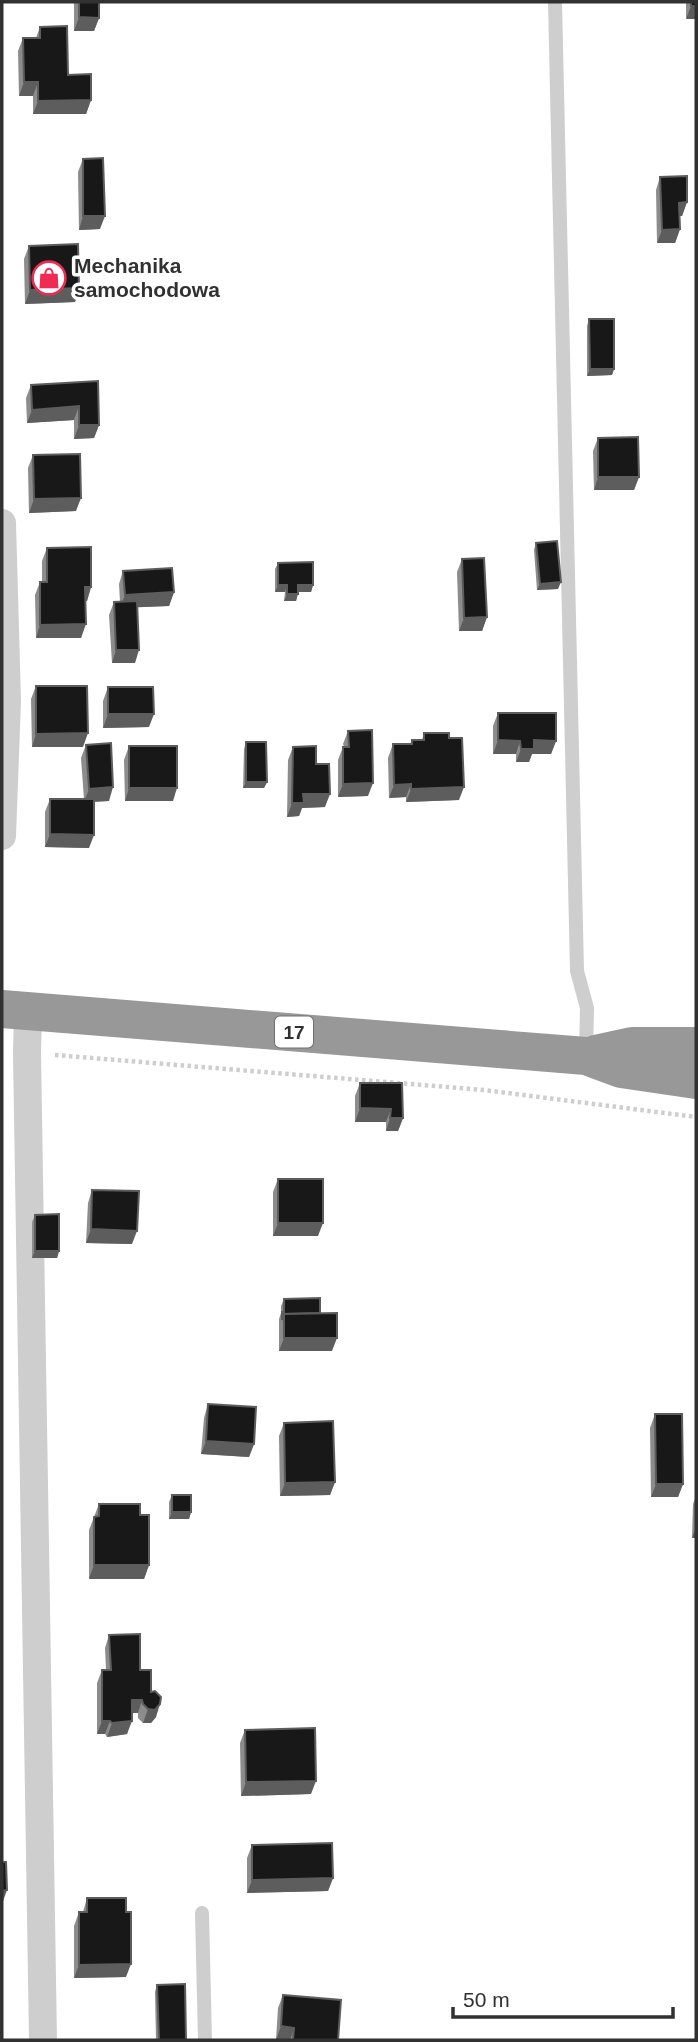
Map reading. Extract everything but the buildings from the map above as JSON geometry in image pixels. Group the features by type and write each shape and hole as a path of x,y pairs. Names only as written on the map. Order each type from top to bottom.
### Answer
{"highway":[{"name":"17","path":"15,1010 586,1056 621,1069 696,1080"},
{"name":"17","path":"586,1056 632,1046 696,1046"}],"street":[{"path":"2,523 7,701 2,836"},
{"path":"15,1010 27,1053 43,2040"}],"lane":[{"path":"555,2 577,971 587,1008 586,1056"},
{"path":"202,1913 205,2040"}],"path":[{"path":"27,1053 484,1090 696,1117"}],"place":[{"name":"Mechanika samochodowa","path":"49,278"}]}
